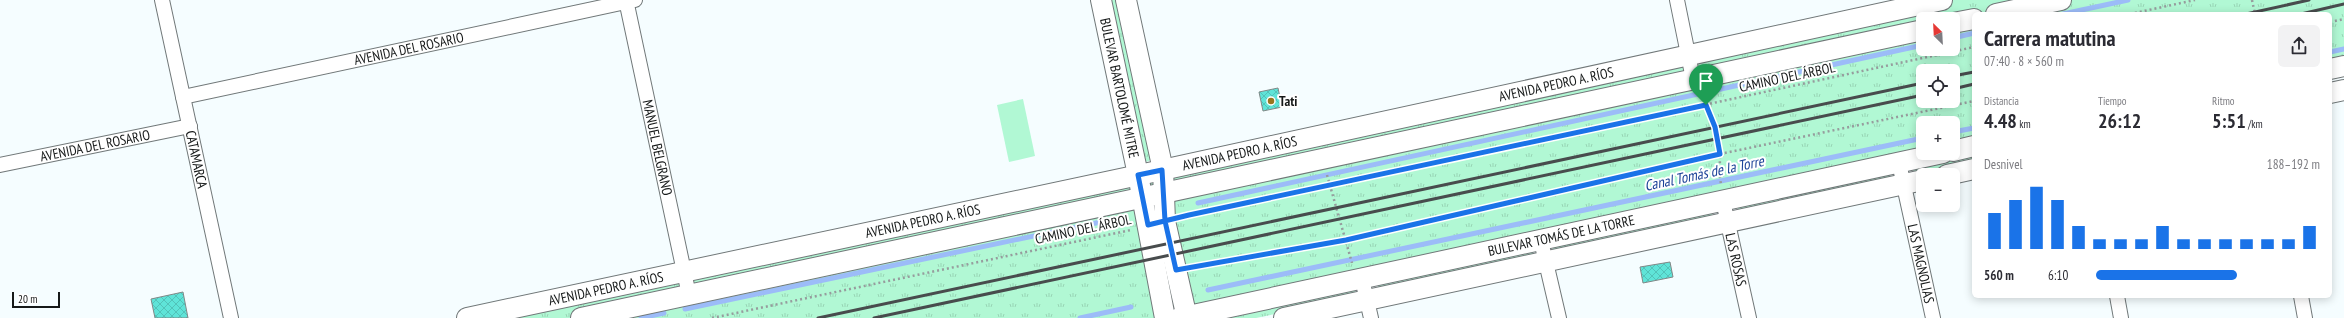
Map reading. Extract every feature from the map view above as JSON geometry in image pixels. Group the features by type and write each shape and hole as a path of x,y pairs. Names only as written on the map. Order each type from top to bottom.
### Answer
{"main road":[{"name":"BULEVAR BARTOLOMÉ MITRE","path":"1101,0 1142,197 1157,223 1176,270 1184,317"},
{"name":"BULEVAR BARTOLOMÉ MITRE","path":"1126,0 1162,170 1165,193 1157,223 1165,318"},
{"name":"AVENIDA PEDRO A. RÍOS","path":"467,318 1162,170 1942,0"},
{"path":"2005,12 2061,0"},
{"path":"1960,22 1972,19"},
{"name":"AVENIDA PEDRO A. RÍOS","path":"581,318 1142,197 1697,88 1916,32"},
{"path":"2332,69 2344,66"},
{"path":"2332,93 2344,90"},
{"path":"1960,149 1972,146"},
{"name":"BULEVAR TOMÁS DE LA TORRE","path":"1184,317 1358,273 1541,241 1722,194 1916,159"},
{"path":"1960,172 1972,169"},
{"name":"BULEVAR TOMÁS DE LA TORRE","path":"1284,318 1369,309 1546,261 1914,182"}],"street":[{"name":"CATAMARCA","path":"162,0 231,318"},
{"path":"1677,0 1688,56 1697,88"},
{"name":"AVENIDA DEL ROSARIO","path":"183,97 629,1"},
{"name":"MANUEL BELGRANO","path":"629,1 689,295"},
{"name":"AVENIDA DEL ROSARIO","path":"0,165 190,126"},
{"name":"LAS MAGNOLIAS","path":"1899,163 1914,182 1933,318"},
{"name":"LAS ROSAS","path":"1722,194 1749,318"},
{"path":"1541,241 1558,318"},
{"path":"1358,273 1369,309"},
{"path":"2117,298 2121,318"},
{"path":"2301,298 2306,318"}],"path":[{"path":"2139,12 2195,0"},
{"path":"2252,0 2255,12"},
{"path":"2332,22 2344,19"},
{"name":"CAMINO DEL ÁRBOL","path":"712,318 1972,47"},
{"path":"1697,88 1715,127 1720,154 1718,172 1722,194"},
{"path":"1176,270 1346,240 1720,154 1972,101"},
{"path":"1327,176 1349,251 1358,273"}],"green space":[{"path":"1107,0 1121,0 1153,157 1149,161 1145,162"},
{"path":"1942,0 2344,0 2344,66 2332,69 2332,12 1972,12 1972,146 1960,149 1960,116 1916,116 1916,155 1179,318 467,318"},
{"path":"1023,99 1035,156 1009,162 997,105"},
{"path":"1972,154 1972,164 1955,168 1917,168 1947,160 1960,160 1960,157"},
{"path":"1916,168 1916,174 1913,169"},
{"path":"1890,174 1891,180 1738,212 1738,207"},
{"path":"1711,212 1713,217 1553,251 1553,247"},
{"path":"1533,251 1534,256 1378,288 1378,284"},
{"path":"1354,289 1356,294 1352,298 1256,318 1209,318"}],"building":[{"name":"Tati","path":"1278,88 1282,107 1263,111 1259,92"},
{"path":"1670,262 1673,277 1643,283 1640,267"},
{"path":"183,292 188,318 155,318 151,299"}],"waterway":[{"path":"2072,12 2128,0"},
{"path":"1960,36 1972,33"},
{"path":"1198,203 1916,47"},
{"name":"Canal Tomás de la Torre","path":"2332,52 2344,49"},
{"name":"Canal Tomás de la Torre","path":"1960,131 1972,128"},
{"name":"Canal Tomás de la Torre","path":"1208,290 1916,139"},
{"path":"685,309 1115,219"},
{"name":"Canal Tomás de la Torre","path":"1080,318 1131,307"},
{"path":"641,318 664,313"}],"railway":[{"path":"2255,12 2309,0"},
{"path":"2310,12 2344,4"},
{"path":"1960,75 1972,72"},
{"path":"818,318 1916,84"},
{"path":"1960,87 1972,84"},
{"path":"874,318 1916,96"}],"place":[{"name":"Tati","path":"1271,101"}],"route":[{"path":"1706,105 1189,215 1165,221 1148,225 1138,175 1162,170 1165,193 1165,221 1176,270 1346,240 1720,154 1715,127 1706,105"}]}
